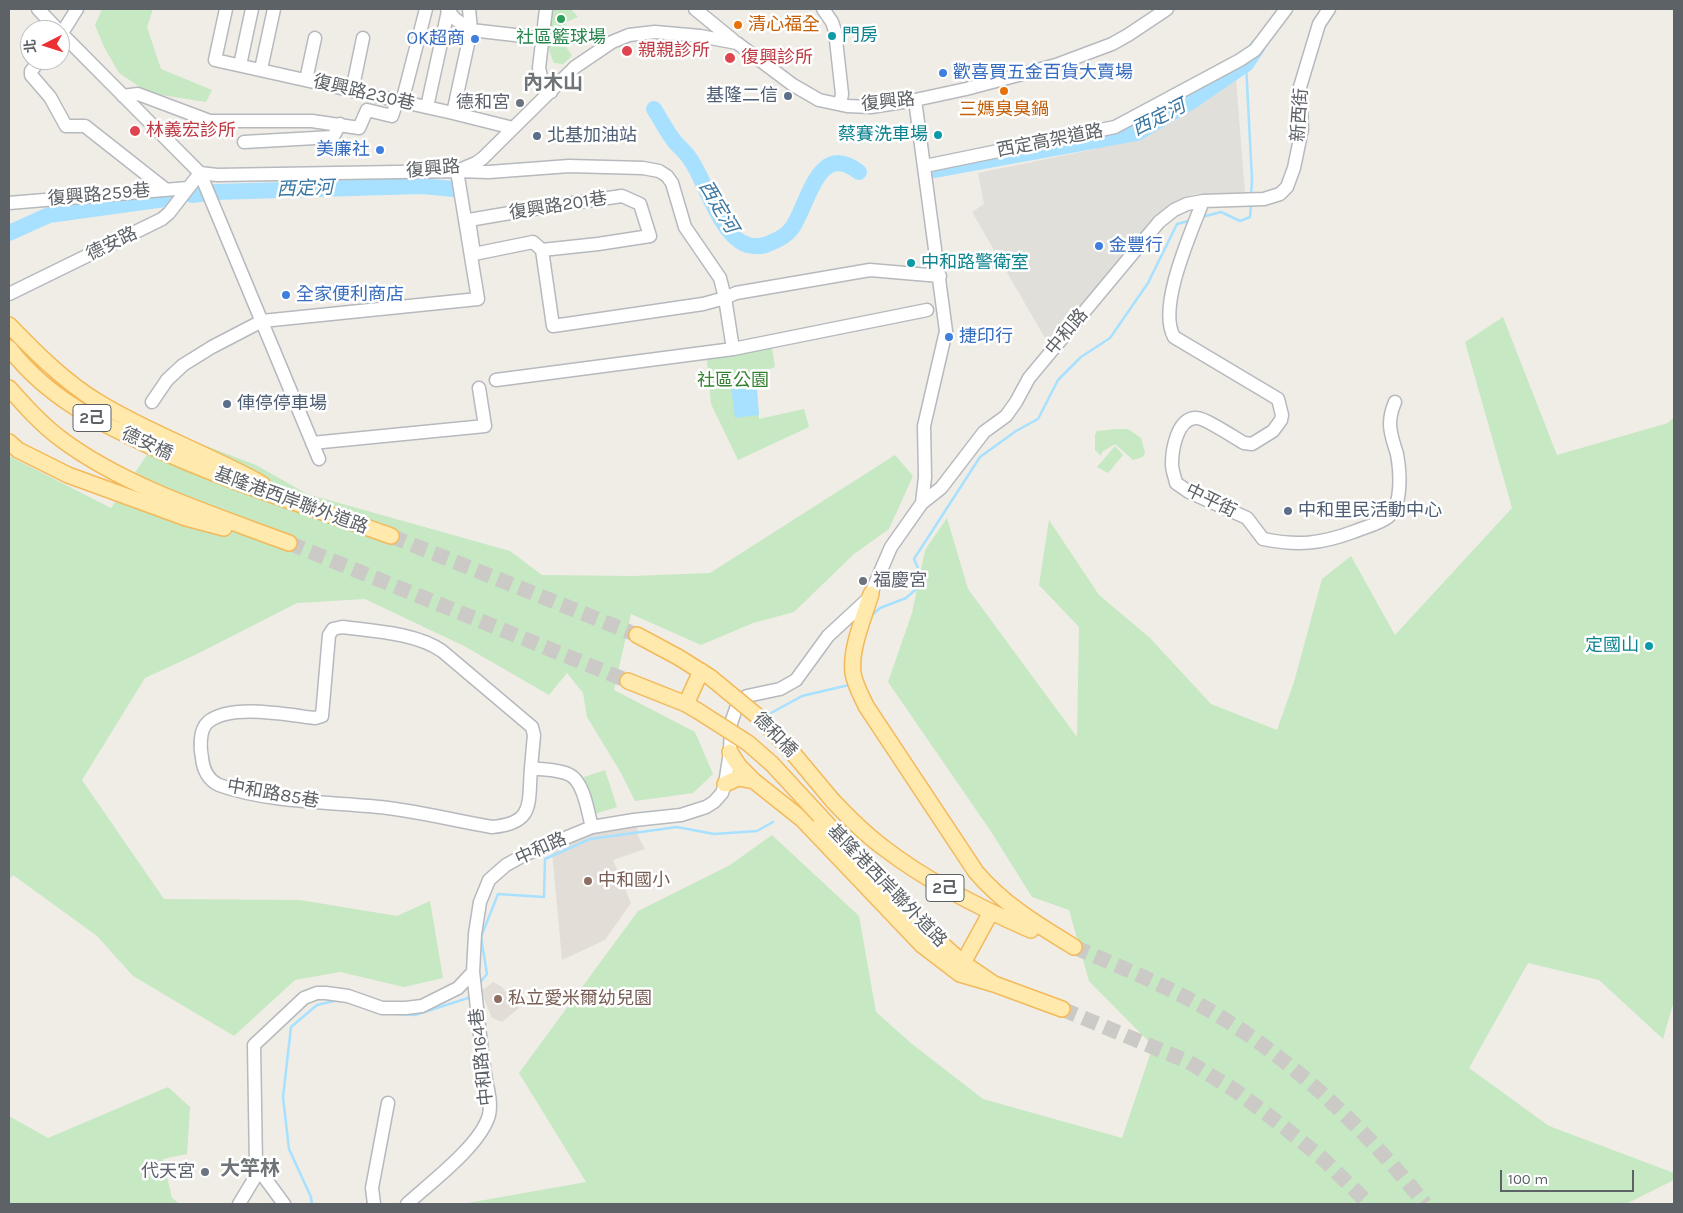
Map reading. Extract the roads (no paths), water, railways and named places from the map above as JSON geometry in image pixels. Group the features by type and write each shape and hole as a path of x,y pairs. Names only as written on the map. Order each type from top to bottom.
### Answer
{"main road":[{"path":"9,325 35,352 97,402 150,431 240,471 301,504"},
{"name":"德安橋","path":"9,348 22,365 53,393 82,413 192,465"},
{"name":"2己","path":"9,388 35,418 83,454 176,501 289,543 186,518 68,475 18,450 9,442"},
{"name":"基隆港西岸聯外道路","path":"192,465 391,536"},
{"path":"862,625 871,594"},
{"path":"857,610 861,613 862,625"},
{"name":"基隆港西岸聯外道路","path":"833,801 857,826 902,862 991,912 1074,948 1024,917 988,886 976,872 871,714 858,689 853,673 853,657 862,625"},
{"name":"2己","path":"637,635 705,674"},
{"path":"692,708 705,674"},
{"name":"德和橋","path":"705,674 761,719 792,752 833,801"},
{"name":"2己","path":"628,681 692,708"},
{"name":"德和橋","path":"692,708 748,743 772,764 820,816"},
{"path":"730,752 739,766 754,781 803,820 922,945 960,974 994,984"},
{"path":"725,784 738,778 754,781"},
{"name":"基隆港西岸聯外道路","path":"820,816 914,919 963,963 994,984 1062,1009"},
{"path":"963,963 991,912"}],"street":[{"path":"38,9 48,20"},
{"path":"69,20 77,9"},
{"name":"復興路230巷","path":"226,9 215,60 513,128"},
{"path":"240,65 252,9"},
{"path":"261,69 274,9"},
{"path":"123,96 138,94 210,121 312,121 359,128 367,110 392,116 399,102 426,9"},
{"path":"453,113 471,30 469,9"},
{"path":"546,9 541,38 539,68 542,81 550,92"},
{"path":"695,9 737,43"},
{"path":"823,9 830,18 834,28 842,94 840,104"},
{"name":"復興路","path":"200,173 218,175 457,171 483,158 575,67 612,42 642,32 700,36 737,43 793,85 819,100 871,107 966,89 1056,64 1112,44 1167,9"},
{"name":"西定高架道路","path":"925,166 1115,128 1255,50 1286,9"},
{"name":"新西街","path":"1236,200 1254,200 1276,196 1287,187 1294,168 1302,129 1300,87 1320,24 1329,9"},
{"path":"448,10 455,19 471,30 541,38"},
{"path":"427,107 448,10"},
{"path":"306,80 316,38"},
{"path":"352,91 363,38"},
{"path":"70,43 200,173 319,459"},
{"path":"32,70 31,75 50,97 66,126 85,126 165,189"},
{"name":"中和路","path":"915,100 946,330 924,426 925,477 922,504"},
{"path":"244,142 333,136 340,124"},
{"path":"483,158 489,172"},
{"name":"復興路201巷","path":"457,171 489,172 569,166 643,168 659,171 672,183 685,227 720,278 733,349"},
{"path":"152,402 167,380 183,365 212,347 262,321 478,298 457,171"},
{"name":"德安路","path":"9,294 162,219 200,173"},
{"name":"復興路259巷","path":"9,203 188,188"},
{"name":"復興路201巷","path":"622,196 640,204 650,236 598,244 542,250 533,242 474,254 469,220 622,196"},
{"name":"中和路","path":"476,996 473,977 475,934 480,902 489,880 506,865 526,854 592,828 634,820 681,815 714,802 722,793 725,784 730,752 731,723 738,703 747,696 780,689 796,680 828,636 866,602 891,547 922,504 941,488 984,432 1006,416 1029,378 1154,228 1174,210 1187,204 1194,219 1236,200"},
{"path":"1174,210 1184,210 1194,219"},
{"name":"中平街","path":"1194,219 1176,274 1168,320 1169,329 1174,337 1278,399 1282,415 1281,420 1272,431 1252,444 1244,443 1198,418 1189,419 1182,426 1174,444 1172,466 1176,483 1189,492 1247,518 1263,540 1284,544 1307,544 1341,536 1382,521 1395,510 1399,489 1398,461 1390,422 1394,402"},
{"path":"542,250 553,326 703,304 736,294 870,270 940,276"},
{"path":"496,380 733,349 927,310"},
{"path":"312,443 485,426 479,388"},
{"path":"925,477 931,488 936,490 941,488"},
{"name":"中和路85巷","path":"342,627 416,639 431,643 442,651 532,727 534,735 531,768 528,810 521,820 506,826 492,827 376,807 288,799 241,791 212,782 203,769 200,747 204,728 208,722 227,714 240,711 316,718 322,716 329,635 333,629 342,627"},
{"path":"531,768 563,772 576,779 580,786 592,828"},
{"path":"239,1204 254,1179 256,1166 254,1045 304,998 317,993 348,996 382,1008 414,1007 422,1006 458,988 473,977"},
{"name":"中和路164巷","path":"407,1204 461,1155 478,1136 489,1115 489,1096 476,996"},
{"path":"374,1204 372,1188 388,1103"},
{"path":"256,1166 284,1204"}],"water":[{"path":"756,377 759,415 735,418 730,380"}],"waterway":[{"name":"西定河","path":"935,170 1137,133 1195,99 1246,64 1258,46"},
{"path":"1246,64 1252,180 1251,196"},
{"name":"西定河","path":"654,109 672,138 687,154 714,207 729,231 738,240 748,245 768,244 790,231 816,179 824,169 833,164 845,164 859,172"},
{"name":"西定河","path":"215,192 422,186 454,189"},
{"name":"西定河","path":"192,195 201,194"},
{"name":"西定河","path":"9,233 49,215 172,198"},
{"path":"1202,217 1221,212 1240,221 1250,217 1251,204"},
{"path":"873,614 880,608 906,598 924,582 914,559 980,457 1016,431 1038,419 1058,380 1081,357 1110,338 1148,283 1177,224 1192,220"},
{"path":"771,713 802,696 849,685"},
{"path":"479,984 487,974 481,937 498,894 544,897 545,859 590,839 677,827 714,834 757,831 773,822"},
{"path":"396,1014 415,1015 468,998 471,994"},
{"path":"312,1204 311,1197 289,1149 283,1097 291,1027 317,1005 338,1000"}],"tunnel":[{"path":"391,536 637,635"},
{"path":"289,543 628,681"},
{"path":"1074,947 1183,996 1262,1044 1349,1119 1425,1204"},
{"path":"1062,1009 1189,1062 1236,1091 1322,1158 1369,1204"}],"place":[{"name":"社區籃球場","path":"561,19"},
{"name":"清心福全","path":"738,25"},
{"name":"門房","path":"832,36"},
{"name":"OK超商","path":"475,39"},
{"name":"親親診所","path":"627,51"},
{"name":"復興診所","path":"730,58"},
{"name":"歡喜買五金百貨大賣場","path":"943,73"},
{"name":"三媽臭臭鍋","path":"1004,91"},
{"name":"基隆二信","path":"788,96"},
{"name":"德和宮","path":"520,103"},
{"name":"林義宏診所","path":"135,131"},
{"name":"蔡賽洗車場","path":"938,135"},
{"name":"北基加油站","path":"537,136"},
{"name":"美廉社","path":"380,150"},
{"name":"金豐行","path":"1099,246"},
{"name":"中和路警衛室","path":"911,263"},
{"name":"全家便利商店","path":"286,295"},
{"name":"捷印行","path":"949,337"},
{"name":"俥停停車場","path":"227,404"},
{"name":"中和里民活動中心","path":"1288,511"},
{"name":"福慶宮","path":"863,581"},
{"name":"定國山","path":"1649,646"},
{"name":"中和國小","path":"588,881"},
{"name":"私立愛米爾幼兒園","path":"498,999"},
{"name":"代天宮","path":"205,1172"}],"district":[{"name":"內木山","path":"553,83"},
{"name":"大竿林","path":"250,1169"}],"park label":[{"name":"社區公園","path":"733,381"}]}
